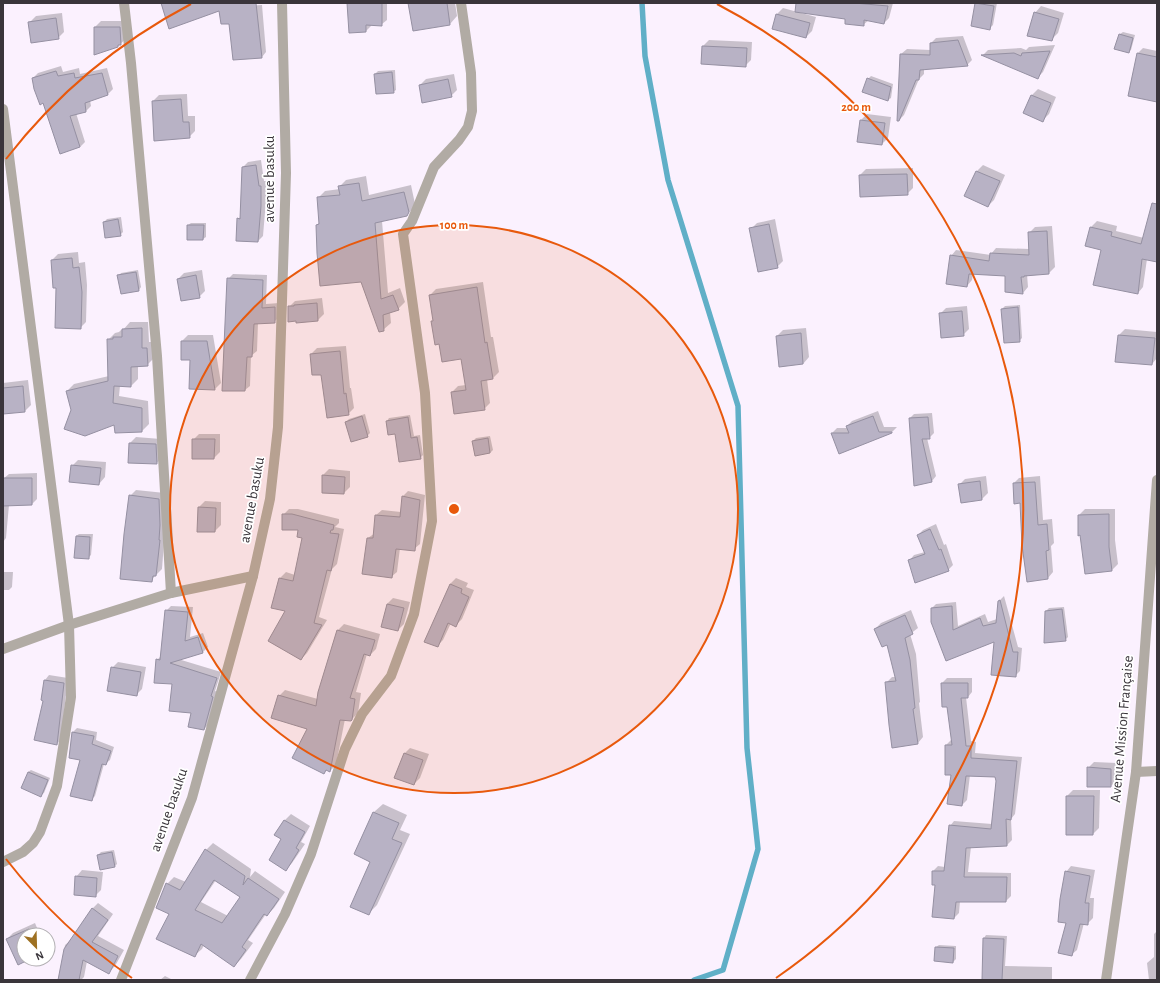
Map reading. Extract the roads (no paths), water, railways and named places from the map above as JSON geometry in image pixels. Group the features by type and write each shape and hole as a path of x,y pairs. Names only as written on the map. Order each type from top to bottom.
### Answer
{"street":[{"path":"124,3 132,71 157,356 171,593"},
{"name":"avenue basuku","path":"122,980 192,798 253,576 270,499 278,427 286,173 282,3"},
{"path":"250,980 284,914 311,854 345,749 362,714 391,676 414,614 432,521 426,392 403,234 412,221 434,167 459,140 468,127 472,111 471,73 460,3"},
{"path":"3,109 69,625 72,697 57,786 40,832 33,843 23,852 3,862"},
{"name":"Avenue Mission Française","path":"1106,980 1136,772 1157,480"},
{"path":"3,648 69,625 171,593 253,576"},
{"path":"1136,772 1157,771"}],"waterway":[{"path":"642,3 645,56 668,180 738,406 747,748 758,849 723,970 694,980"}]}
